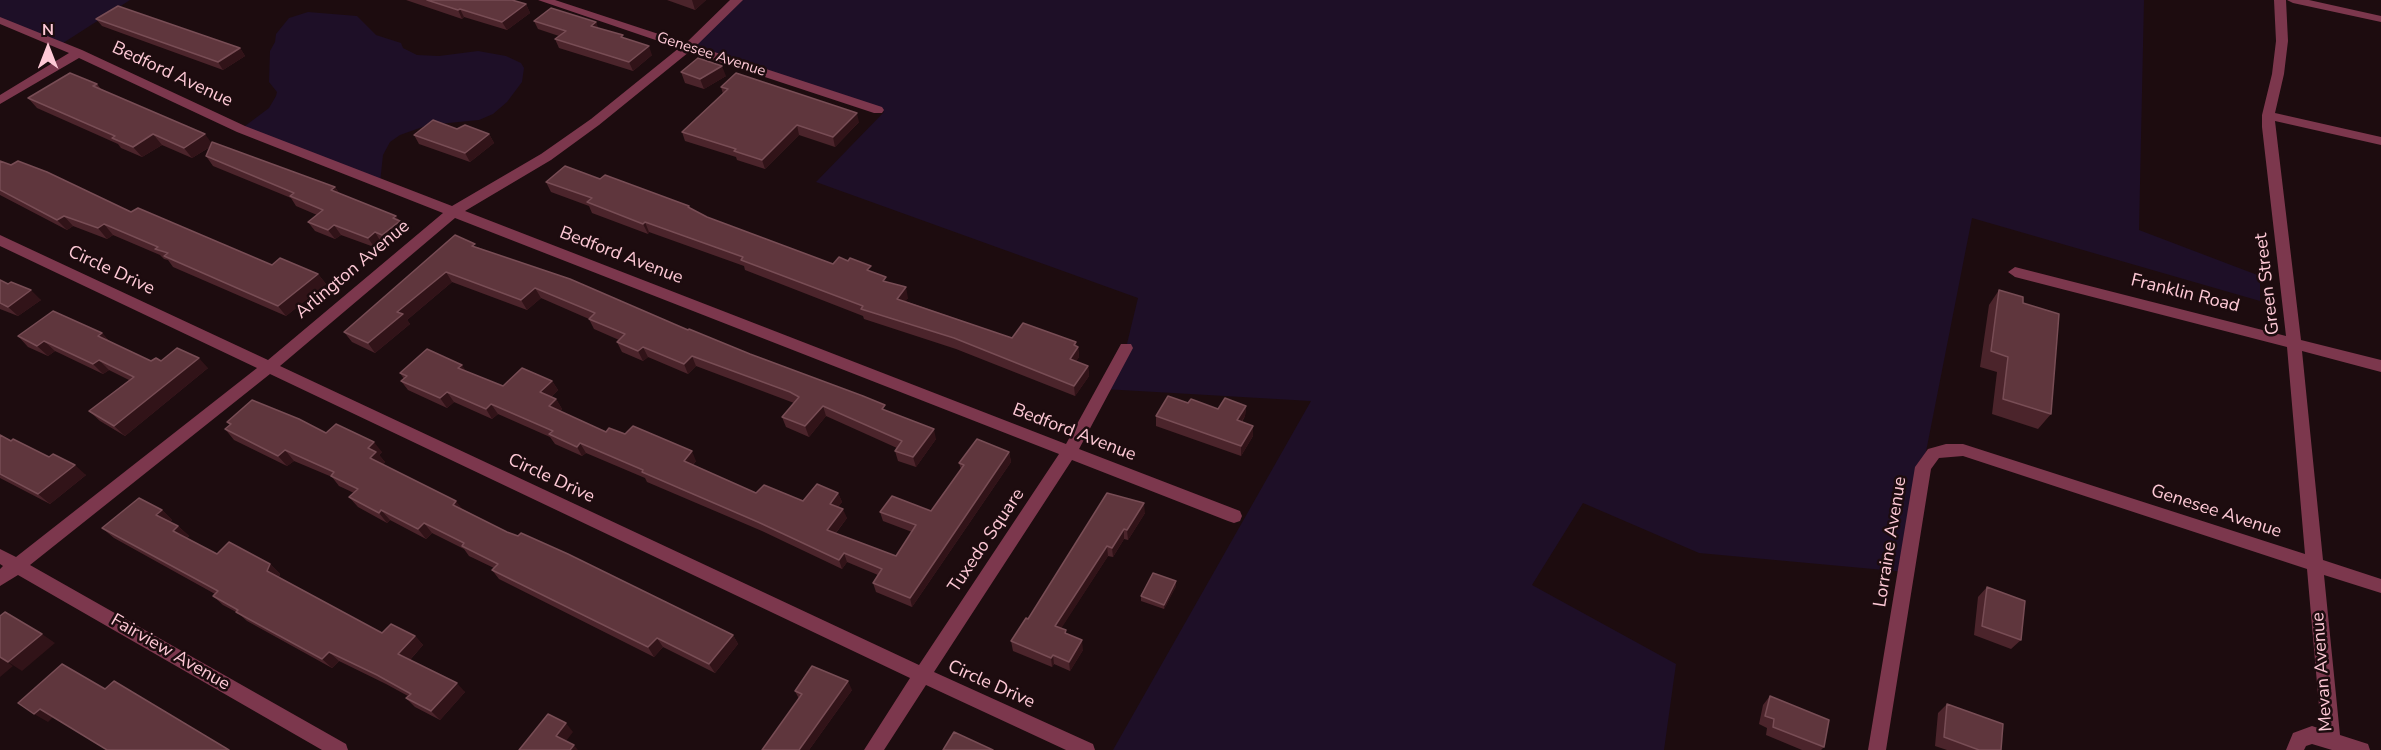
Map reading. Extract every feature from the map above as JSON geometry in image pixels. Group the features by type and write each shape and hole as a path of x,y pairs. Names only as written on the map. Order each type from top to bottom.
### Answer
{"street":[{"name":"Genesee Avenue","path":"544,0 878,110"},
{"name":"Arlington Avenue","path":"0,579 8,561 268,367 453,212 546,157 630,95 688,47 737,0"},
{"name":"Green Street","path":"2280,0 2282,41 2268,115 2294,342 2315,564"},
{"path":"2293,0 2381,19"},
{"name":"Bedford Avenue","path":"0,20 78,53 241,129 1234,516"},
{"path":"0,100 78,53"},
{"path":"2268,115 2381,141"},
{"name":"Circle Drive","path":"0,240 922,675 1086,750"},
{"name":"Franklin Road","path":"2014,272 2381,366"},
{"name":"Tuxedo Square","path":"873,750 1070,452 1126,348"},
{"name":"Lorraine Avenue","path":"1877,750 1925,461 1934,453 1963,450 2040,475"},
{"name":"Genesee Avenue","path":"2040,475 2381,586"},
{"name":"Fairview Avenue","path":"8,561 339,750"},
{"name":"Mevan Avenue","path":"2295,750 2300,739 2312,735 2331,739 2315,564"},
{"path":"2331,739 2361,750"}],"shaded area":[{"path":"0,0 130,0 60,45 0,20"},
{"path":"737,0 2144,0 2139,230 2260,276 2260,301 1972,218 1923,467 1906,572 1699,553 1583,503 1532,585 1676,664 1664,750 1113,750 1311,401 1104,389 1126,348 1138,298 816,182 884,112 688,47"},
{"path":"308,12 357,16 376,35 401,43 403,48 417,55 439,56 478,51 506,56 521,63 524,68 522,82 507,102 493,114 479,120 428,125 400,135 390,142 383,155 380,183 241,129 269,108 276,96 277,92 269,82 270,51 276,34 289,18"}],"building":[{"path":"427,0 512,0 526,4 502,22"},
{"path":"118,6 240,48 218,62 96,19"},
{"path":"551,8 596,22 591,26 623,35 621,37 649,46 629,62 555,39 566,31 534,21"},
{"path":"698,58 722,66 700,79 681,72"},
{"path":"70,73 97,84 93,86 205,134 184,148 153,134 133,147 112,138 115,136 28,98"},
{"path":"736,73 857,113 833,137 797,125 762,160 682,132 728,89 721,87"},
{"path":"433,120 457,129 465,125 489,134 465,153 414,135"},
{"path":"212,142 335,187 331,190 396,216 393,218 400,221 382,235 375,232 368,238 334,225 328,230 308,222 323,210 290,196 294,193 206,156"},
{"path":"0,161 11,165 18,161 47,172 131,212 138,208 272,265 280,258 318,274 278,306 164,256 168,253 155,249 158,247 104,224 98,228 64,216 57,220 0,190"},
{"path":"565,166 600,179 605,175 689,206 707,217 833,264 839,257 848,261 850,258 871,266 867,270 886,277 883,281 906,287 897,299 1012,338 1023,323 1076,342 1074,345 1078,347 1070,359 1088,366 1074,386 954,338 861,309 863,306 741,260 743,257 645,222 643,224 587,202 592,198 546,182"},
{"path":"455,235 475,244 472,246 570,279 688,330 863,396 885,405 882,409 934,429 913,457 895,451 902,441 823,406 805,426 782,417 799,397 790,392 692,356 684,364 643,347 638,351 617,342 625,334 589,319 595,313 535,288 521,300 446,272 397,312 403,314 368,343 344,332"},
{"path":"0,280 31,290 8,307 0,303"},
{"path":"1999,290 2023,297 2023,303 2059,314 2051,414 2003,399 2008,357 1991,351"},
{"path":"53,311 102,333 98,336 151,361 156,358 161,361 177,348 199,358 114,426 89,411 134,377 99,360 93,364 44,341 37,346 18,336"},
{"path":"427,349 462,365 458,368 503,386 522,368 552,381 540,392 556,399 549,406 606,432 609,428 625,434 633,426 692,451 684,461 756,493 764,485 803,501 817,484 838,493 830,504 843,509 827,530 896,556 916,525 880,512 892,496 931,511 964,465 959,463 977,439 1009,452 910,598 873,583 882,569 844,553 839,560 642,472 643,470 580,443 577,447 549,434 553,431 491,404 486,409 447,392 440,398 401,381 407,376 400,373"},
{"path":"1168,396 1188,403 1191,399 1218,409 1225,398 1246,406 1237,420 1253,426 1241,446 1156,416"},
{"path":"252,400 326,433 336,424 374,442 368,448 376,452 370,458 456,501 453,505 507,532 518,536 521,533 568,554 733,635 709,664 657,638 648,647 492,570 498,564 462,546 464,543 424,523 418,529 381,510 379,513 349,497 358,489 331,476 334,472 285,450 278,456 225,429 231,424 227,422"},
{"path":"0,435 49,457 53,454 75,465 38,494 0,474"},
{"path":"1107,493 1144,503 1112,548 1107,546 1055,626 1082,640 1069,662 1053,655 1051,658 1011,641 1026,618 1028,619"},
{"path":"139,498 162,510 156,515 178,526 173,531 217,554 229,542 270,564 267,571 382,633 391,624 415,636 398,654 457,683 431,711 406,698 411,694 377,675 329,652 322,659 236,612 238,610 213,596 218,591 102,528"},
{"path":"1153,573 1176,581 1164,605 1141,596"},
{"path":"1987,587 2025,601 2021,640 1982,626"},
{"path":"5,612 42,634 8,662 0,657 0,616"},
{"path":"62,664 105,689 114,681 229,750 107,750 40,709 34,714 18,703"},
{"path":"812,666 848,681 799,750 762,750 802,694 795,691"},
{"path":"1770,696 1829,720 1824,747 1773,727 1774,719 1765,716"},
{"path":"1947,704 2003,724 2001,750 1979,750 1944,737"},
{"path":"548,714 566,723 556,736 574,745 570,750 519,750"},
{"path":"954,732 993,750 943,750"}]}
